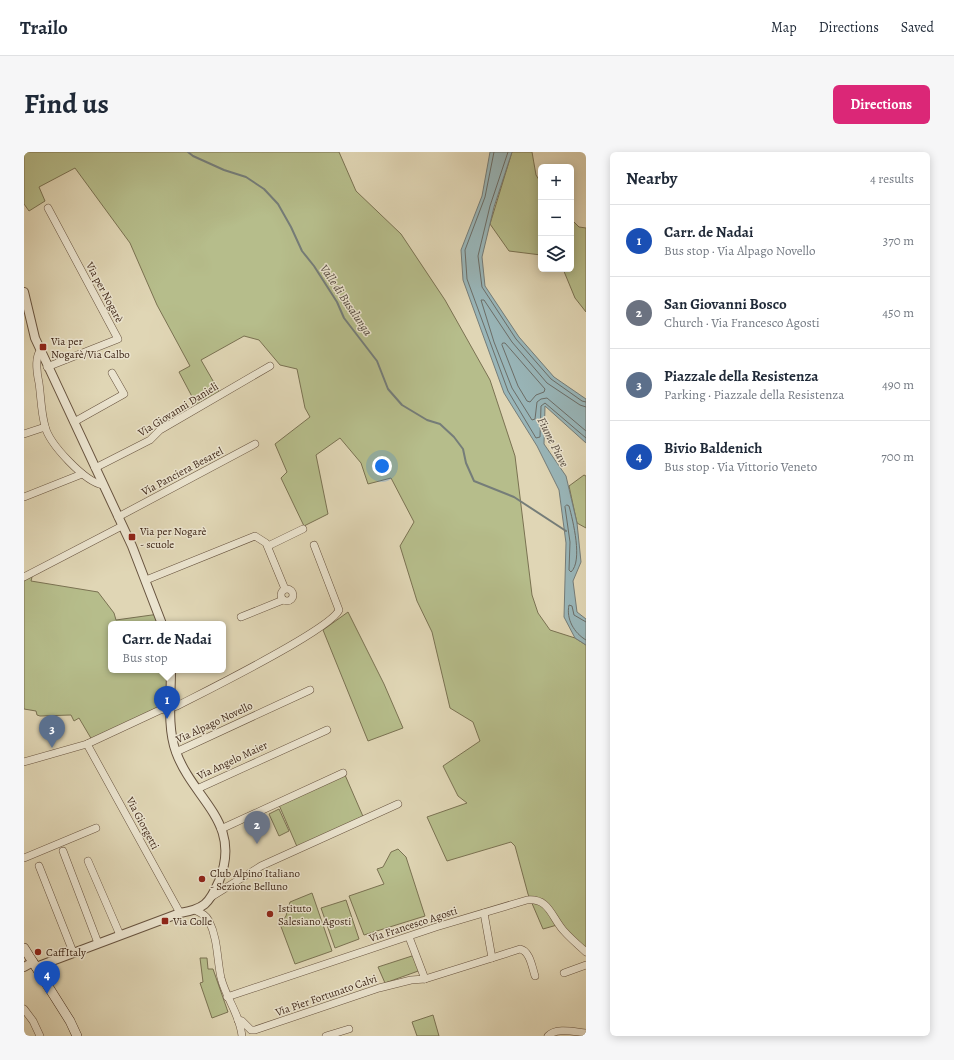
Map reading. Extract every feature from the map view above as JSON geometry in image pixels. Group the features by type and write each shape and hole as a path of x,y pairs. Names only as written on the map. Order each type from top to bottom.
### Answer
{"main road":[{"path":"24,948 31,965 70,1021 77,1036"}],"street":[{"name":"Via per Nogarè","path":"47,367 118,339 48,208"},
{"path":"24,292 27,317 40,351 132,546 161,621"},
{"path":"40,351 38,354 37,374 45,427 53,442 82,474 97,484 103,485"},
{"name":"Via Giovanni Danieli","path":"95,468 150,440 160,430 270,366"},
{"path":"74,422 124,394 112,373"},
{"path":"24,434 45,427"},
{"name":"Via Panciera Besarel","path":"118,517 255,444"},
{"path":"24,497 82,474"},
{"path":"24,577 122,526"},
{"path":"268,546 304,529"},
{"path":"146,580 255,536 268,546 285,589"},
{"path":"24,762 87,744 160,710 171,708 284,650 337,615 339,610 314,545"},
{"path":"283,600 281,594 285,589"},
{"path":"241,617 283,600 290,601 294,596 291,590 285,589"},
{"name":"Via Alpago Novello","path":"170,673 173,740 176,752 197,788 211,808 226,841 225,862 204,904"},
{"name":"Via Alpago Novello","path":"176,752 310,690"},
{"name":"Via Angelo Maier","path":"197,788 327,730"},
{"name":"Via Giorgetti","path":"87,744 180,913"},
{"path":"221,829 343,773"},
{"path":"31,965 73,952 204,904 261,866 398,804"},
{"path":"24,858 96,828"},
{"path":"62,851 98,943"},
{"path":"88,861 120,935"},
{"path":"40,866 73,952"},
{"name":"Via Francesco Agosti","path":"227,997 527,900 543,902 549,908 565,932 586,952"},
{"path":"204,904 203,914 208,920"},
{"path":"204,904 213,933 221,978 227,997 238,1020 242,1036"},
{"path":"484,913 492,958"},
{"path":"409,937 425,979"},
{"name":"Via Pier Fortunato Calvi","path":"238,1020 242,1020 251,1030 255,1030 379,988 411,980 425,979 520,950 524,950 527,953 535,976"},
{"path":"564,973 586,964"},
{"path":"24,1008 33,1021 40,1036"},
{"path":"326,1036 349,1029"},
{"path":"548,1036 551,1033 558,1031 586,1033"}],"green space":[{"path":"24,152 339,152 356,191 401,234 445,300 490,380 515,456 532,595 538,613 550,630 575,638 586,645 586,952 564,932 562,934 557,925 543,929 528,894 515,846 511,842 447,861 427,817 467,803 458,796 443,766 480,741 473,722 450,708 432,632 417,601 400,546 414,522 391,478 368,484 361,463 340,438 316,455 328,514 304,526 281,478 287,472 275,444 310,417 305,408 297,369 280,365 259,340 244,336 201,360 220,393 197,406 179,372 190,366 157,305 130,243 75,168 39,187 45,201 29,211 24,204"},
{"path":"512,152 532,152 536,175 538,178 538,255 509,251 490,224"},
{"path":"574,222 579,227 586,228 586,312 575,298 564,272 574,272"},
{"path":"584,475 586,476 586,528 577,523 569,486"},
{"path":"33,573 31,581 98,592 114,613 116,620 159,614 160,621 108,621 108,673 168,673 169,707 92,740 79,718 74,721 71,715 40,716 37,715 36,711 24,709 24,576"},
{"path":"348,612 384,684 403,728 368,741 323,630"},
{"path":"345,775 365,821 298,849 279,805"},
{"path":"279,809 289,831 279,836 269,814"},
{"path":"398,849 406,857 425,916 364,935 349,896 384,884 377,869 383,867 391,852"},
{"path":"312,893 332,951 295,964 280,924 286,916 290,902"},
{"path":"346,900 359,939 335,948 321,908"},
{"path":"415,955 421,970 385,983 378,967"},
{"path":"200,958 207,958 208,969 213,969 228,1012 212,1018 200,983 203,982"},
{"path":"433,1015 439,1036 417,1036 412,1022"}],"water":[{"path":"490,152 512,152 494,207 482,257 485,286 519,337 554,377 586,399 586,443 545,406 544,444 566,476 577,523 581,562 573,581 577,612 586,619 586,645 575,638 564,617 566,543 559,490 537,446 504,393 463,280 461,250 482,196"}],"waterway":[{"name":"Valle di Busalunga","path":"188,152 193,156 224,170 246,177 264,189 278,204 302,251 314,266 337,302 344,318 377,361 388,389 402,405 427,420 440,424 454,437 463,449 466,463 474,481 514,497 566,531"}],"place":[{"name":"Via per Nogarè/Via Calbo","path":"43,347"},
{"name":"Via per Nogarè - scuole","path":"132,537"},
{"name":"Carr. de Nadai","path":"167,719"},
{"name":"Piazzale della Resistenza","path":"52,748"},
{"name":"San Giovanni Bosco","path":"257,844"},
{"name":"Club Alpino Italiano - Sezione Belluno","path":"202,879"},
{"name":"Istituto Salesiano Agosti","path":"270,914"},
{"name":"Via Colle","path":"165,921"},
{"name":"CaffItaly","path":"38,952"},
{"name":"Bivio Baldenich","path":"47,994"}],"water label":[{"name":"Fiume Piave","path":"553,442"}]}
